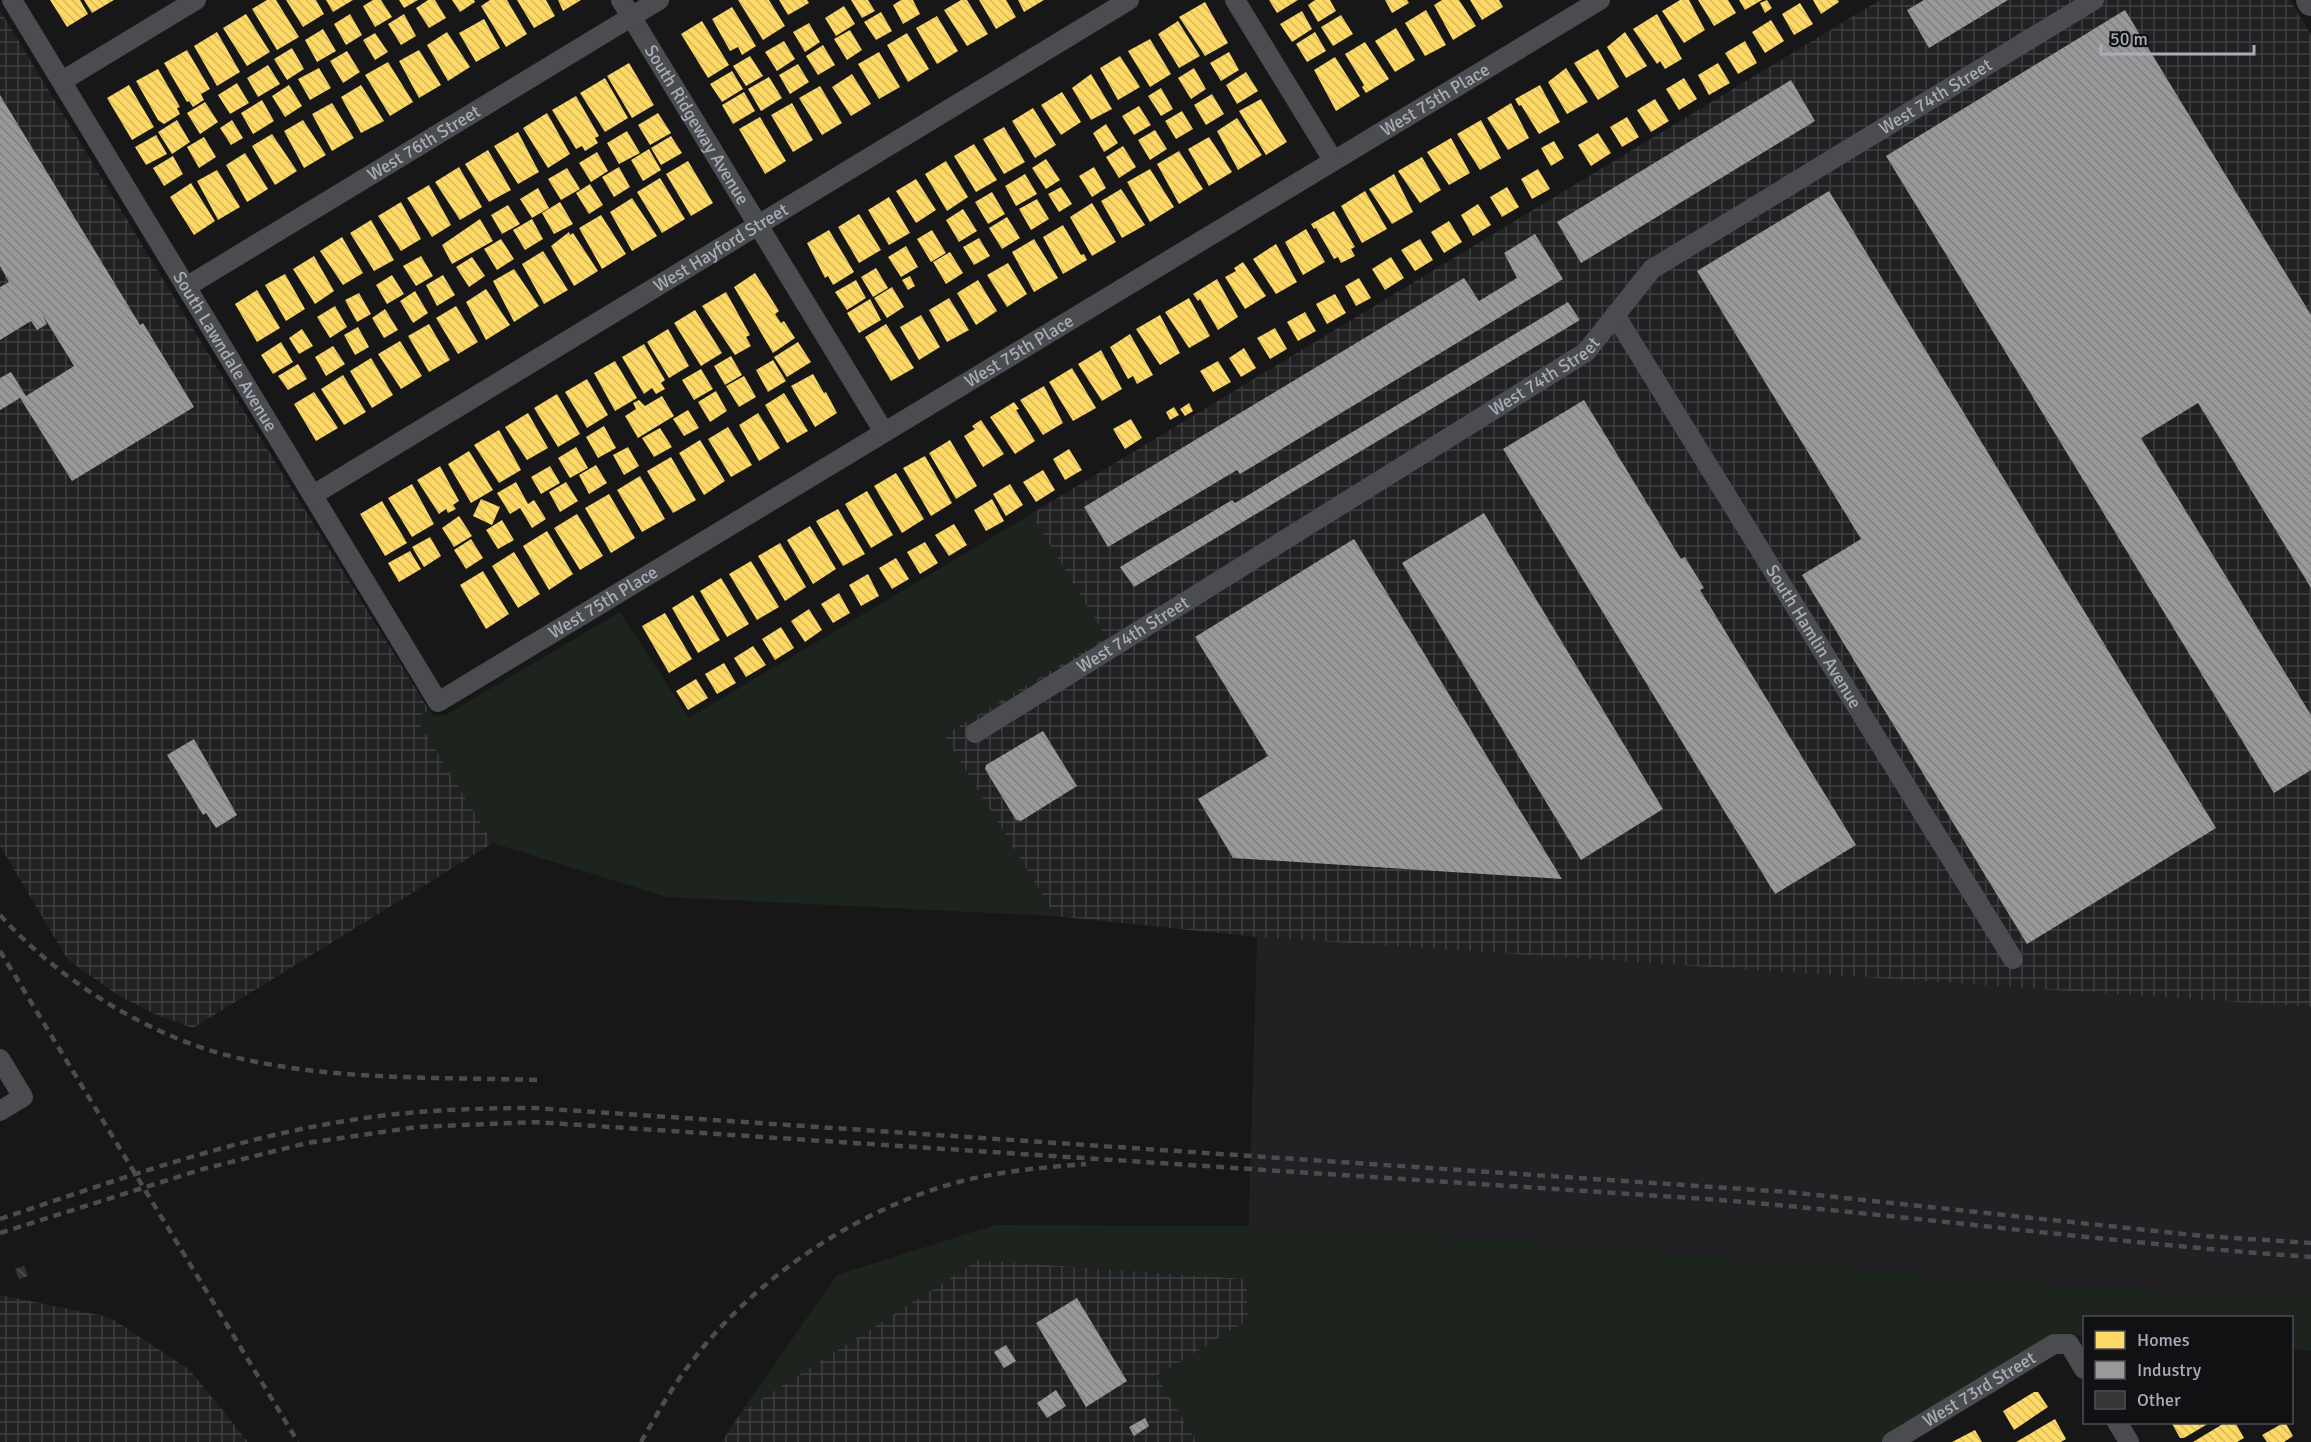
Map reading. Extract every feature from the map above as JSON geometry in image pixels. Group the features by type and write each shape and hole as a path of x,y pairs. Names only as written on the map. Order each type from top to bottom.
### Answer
{"street":[{"name":"South Lawndale Avenue","path":"12,0 438,702"},
{"path":"62,81 196,0"},
{"name":"West 76th Street","path":"186,287 627,8 659,0"},
{"name":"West Hayford Street","path":"313,495 1129,0"},
{"path":"1235,0 1333,160"},
{"name":"West 75th Place","path":"438,702 1600,0"},
{"name":"West 74th Street","path":"975,733 1586,352 1652,268 2094,0"},
{"name":"South Ridgeway Avenue","path":"627,8 884,432"},
{"name":"South Hamlin Avenue","path":"1615,315 2013,959"},
{"path":"0,1059 23,1098 0,1112"},
{"name":"West 73rd Street","path":"1892,1442 2054,1344 2069,1344 2083,1366"},
{"path":"2118,1424 2129,1442"}],"shaded area":[{"path":"1880,0 2290,0 2311,35 2311,1007 1257,937 1055,916 944,735 1105,637 1031,514"},
{"path":"0,10 182,311 429,710 417,718 493,843 193,1028 159,1016 119,996 68,960 0,846"},
{"path":"1031,514 1106,637 944,735 1055,916 667,897 493,843 416,718 429,710 435,716 446,715 620,612 689,718"},
{"path":"1257,937 2311,1007 2311,1350 2293,1316 2083,1316 2083,1335 1519,1300 1247,1279"},
{"path":"995,1225 1250,1226 1509,1240 2038,1284 2311,1299 2311,1351 2293,1349 2293,1316 2083,1316 2083,1335 2051,1341 1883,1442 1197,1442 1157,1376 1248,1320 1246,1279 978,1260 741,1412 837,1275"},
{"path":"978,1260 1247,1279 1248,1320 1157,1376 1197,1442 722,1442 741,1412"},
{"path":"0,1295 109,1317 190,1370 248,1442 0,1442"}],"building: Homes":[{"path":"50,0 80,0 88,14 67,27"},
{"path":"84,0 114,0 92,13"},
{"path":"267,0 276,0 299,37 277,50 252,9"},
{"path":"286,0 316,0 324,14 303,27"},
{"path":"326,0 353,0 333,12"},
{"path":"373,0 381,0 392,17 375,27 363,6"},
{"path":"399,0 418,0 404,8"},
{"path":"428,0 435,0 446,18 429,28 416,8"},
{"path":"452,0 474,0 475,2 460,12"},
{"path":"490,0 507,0 527,34 506,47 481,6"},
{"path":"517,0 546,0 555,16 534,28"},
{"path":"558,0 581,0 563,11"},
{"path":"738,0 769,0 785,26 763,40"},
{"path":"779,0 807,0 809,3 788,15"},
{"path":"851,0 868,0 875,11 862,18"},
{"path":"901,0 913,0 920,14 903,24 893,5"},
{"path":"961,0 967,0 988,34 967,46 944,10"},
{"path":"979,0 1006,0 1016,17 996,29"},
{"path":"1018,0 1044,0 1024,12"},
{"path":"1269,0 1298,0 1277,13"},
{"path":"1315,0 1330,0 1336,11 1318,22 1308,5"},
{"path":"1385,0 1407,0 1409,3 1392,13"},
{"path":"1442,0 1459,0 1476,26 1453,40 1434,5"},
{"path":"1470,0 1499,0 1503,7 1482,20"},
{"path":"1680,0 1689,0 1705,30 1684,43 1662,11"},
{"path":"1698,0 1728,0 1736,13 1714,26"},
{"path":"1739,0 1762,0 1745,10"},
{"path":"1767,0 1772,8 1765,13 1760,3"},
{"path":"1813,0 1838,0 1839,2 1821,14"},
{"path":"1205,2 1228,43 1205,56 1179,17"},
{"path":"1800,3 1813,24 1794,35 1782,14"},
{"path":"844,6 855,24 836,36 825,18"},
{"path":"732,7 756,46 742,55 738,47 730,51 712,19"},
{"path":"1426,10 1446,45 1425,56 1405,23"},
{"path":"1302,11 1312,29 1292,42 1280,24"},
{"path":"881,12 892,31 876,40 864,22"},
{"path":"246,14 270,52 247,66 223,28"},
{"path":"350,14 362,35 346,45 334,24"},
{"path":"404,14 416,36 401,45 388,24"},
{"path":"1657,14 1682,59 1665,69 1660,61 1657,64 1633,29"},
{"path":"1341,15 1353,34 1333,46 1321,27"},
{"path":"937,16 958,51 937,64 916,28"},
{"path":"484,19 500,48 476,62 459,33"},
{"path":"1771,20 1784,41 1765,53 1752,32"},
{"path":"702,21 729,65 708,78 681,34"},
{"path":"1178,21 1200,56 1179,68 1158,34"},
{"path":"809,23 820,42 805,52 793,32"},
{"path":"1396,28 1415,60 1395,72 1375,41"},
{"path":"323,29 336,51 317,62 305,40"},
{"path":"850,30 862,50 847,60 834,39"},
{"path":"217,32 240,72 217,86 194,46"},
{"path":"447,32 470,67 448,81 427,45"},
{"path":"1315,32 1326,51 1307,62 1296,44"},
{"path":"1625,32 1647,66 1626,78 1607,47"},
{"path":"375,33 388,52 375,60 363,40"},
{"path":"907,33 929,69 908,82 887,45"},
{"path":"1150,39 1171,74 1150,87 1128,51"},
{"path":"784,41 795,59 777,71 765,52"},
{"path":"1745,41 1757,63 1738,74 1725,53"},
{"path":"1365,42 1389,79 1366,93 1362,87 1364,85 1345,54"},
{"path":"823,45 835,65 818,75 806,56"},
{"path":"292,48 304,69 287,80 274,59"},
{"path":"1598,49 1619,87 1598,100 1574,63"},
{"path":"187,50 210,89 201,94 204,100 193,107 189,101 187,102 164,63"},
{"path":"419,50 441,85 419,98 399,61"},
{"path":"347,51 360,72 343,83 330,61"},
{"path":"879,52 900,87 879,99 858,64"},
{"path":"1229,52 1239,70 1221,81 1210,63"},
{"path":"750,56 763,76 746,86 733,66"},
{"path":"1120,56 1140,87 1118,100 1100,68"},
{"path":"1335,57 1360,96 1336,111 1314,70"},
{"path":"388,62 413,102 390,116 365,75"},
{"path":"629,63 654,105 632,118 607,76"},
{"path":"1718,63 1730,83 1709,95 1698,75"},
{"path":"798,64 809,82 790,94 779,75"},
{"path":"268,65 280,84 258,97 247,78"},
{"path":"319,68 331,88 310,100 298,79"},
{"path":"1194,68 1206,89 1191,99 1178,78"},
{"path":"1566,68 1588,102 1567,114 1548,82"},
{"path":"158,69 180,107 177,108 180,114 164,124 158,120 136,81"},
{"path":"732,71 743,89 722,102 710,84"},
{"path":"1246,72 1258,91 1237,104 1226,85"},
{"path":"852,74 871,104 851,116 832,87"},
{"path":"1091,74 1112,109 1091,120 1072,88"},
{"path":"769,77 782,98 761,111 748,89"},
{"path":"605,78 628,118 605,132 580,93"},
{"path":"1684,78 1697,99 1679,110 1666,89"},
{"path":"237,83 249,103 230,114 218,95"},
{"path":"129,85 154,127 132,140 107,98"},
{"path":"289,85 302,106 285,117 272,96"},
{"path":"361,85 384,121 361,133 341,97"},
{"path":"1540,85 1560,122 1539,134 1515,99"},
{"path":"820,86 842,123 822,135 799,98"},
{"path":"1161,88 1173,109 1161,116 1148,96"},
{"path":"744,92 755,111 733,124 722,105"},
{"path":"1062,92 1081,122 1061,135 1041,105"},
{"path":"1212,94 1224,114 1206,125 1194,105"},
{"path":"576,96 599,136 595,138 598,143 585,151 582,146 576,149 552,110"},
{"path":"1261,99 1287,142 1266,155 1239,111"},
{"path":"1655,99 1669,121 1651,132 1637,110"},
{"path":"262,100 274,121 253,134 241,113"},
{"path":"205,102 218,122 200,134 187,113"},
{"path":"332,103 354,138 332,151 312,114"},
{"path":"792,103 813,140 793,152 771,115"},
{"path":"1511,103 1529,138 1508,150 1487,118"},
{"path":"1139,106 1151,125 1134,135 1122,116"},
{"path":"1033,108 1056,145 1035,158 1012,121"},
{"path":"1182,111 1193,129 1176,139 1165,121"},
{"path":"547,113 570,154 548,168 523,128"},
{"path":"658,113 671,133 650,145 638,125"},
{"path":"760,117 786,161 765,174 739,129"},
{"path":"1627,117 1639,137 1622,147 1610,127"},
{"path":"1237,118 1262,155 1238,170 1217,131"},
{"path":"177,120 190,142 172,154 158,132"},
{"path":"232,120 243,138 231,145 220,128"},
{"path":"303,120 326,155 304,168 284,131"},
{"path":"1481,120 1501,158 1480,170 1457,134"},
{"path":"1106,124 1118,143 1104,152 1093,133"},
{"path":"1004,127 1025,162 1004,174 983,139"},
{"path":"1155,130 1167,149 1150,160 1138,140"},
{"path":"627,131 640,153 619,164 607,143"},
{"path":"518,132 539,172 518,184 494,146"},
{"path":"1598,133 1611,153 1591,166 1578,145"},
{"path":"272,134 297,171 275,185 252,146"},
{"path":"156,135 167,154 146,165 135,147"},
{"path":"671,136 682,153 661,165 651,148"},
{"path":"204,137 216,157 199,168 187,147"},
{"path":"1209,137 1232,172 1209,186 1188,149"},
{"path":"1451,138 1470,173 1449,185 1427,152"},
{"path":"1554,141 1564,158 1551,166 1541,148"},
{"path":"974,144 997,180 976,192 954,156"},
{"path":"1123,146 1136,167 1119,178 1106,157"},
{"path":"649,149 661,170 643,181 631,160"},
{"path":"488,150 511,190 489,202 465,164"},
{"path":"1179,151 1203,189 1179,204 1157,164"},
{"path":"597,152 608,171 591,182 579,163"},
{"path":"245,153 268,189 247,202 226,165"},
{"path":"173,156 183,174 164,186 153,168"},
{"path":"1422,157 1441,190 1420,203 1398,171"},
{"path":"1046,159 1060,180 1046,189 1032,168"},
{"path":"688,161 713,203 691,216 666,174"},
{"path":"946,161 968,197 947,211 925,174"},
{"path":"459,167 482,207 460,220 435,182"},
{"path":"619,167 630,187 614,197 602,177"},
{"path":"1094,167 1106,188 1092,197 1079,176"},
{"path":"567,168 580,189 561,200 548,179"},
{"path":"1150,169 1174,207 1150,222 1127,182"},
{"path":"1538,169 1550,189 1532,199 1521,179"},
{"path":"217,170 240,207 218,220 197,181"},
{"path":"1025,174 1037,194 1016,206 1005,186"},
{"path":"1394,174 1413,212 1392,224 1369,189"},
{"path":"660,178 685,219 662,233 637,192"},
{"path":"916,179 936,210 916,223 896,191"},
{"path":"191,183 215,221 194,235 170,197"},
{"path":"590,184 603,205 589,214 576,193"},
{"path":"429,185 451,225 432,237 407,198"},
{"path":"1061,187 1072,204 1059,212 1048,194"},
{"path":"1507,187 1519,207 1502,217 1490,197"},
{"path":"538,188 549,208 532,218 520,199"},
{"path":"1121,189 1145,225 1122,238 1101,201"},
{"path":"1365,191 1387,229 1362,243 1341,206"},
{"path":"992,192 1005,214 988,224 975,202"},
{"path":"889,197 910,233 889,245 868,210"},
{"path":"632,198 657,236 632,251 610,212"},
{"path":"1037,199 1049,219 1031,230 1019,209"},
{"path":"401,202 421,239 401,251 378,216"},
{"path":"560,202 573,224 554,234 542,213"},
{"path":"1092,203 1116,242 1092,256 1070,217"},
{"path":"1478,204 1491,225 1473,236 1461,215"},
{"path":"508,205 520,224 502,234 491,215"},
{"path":"963,209 977,231 959,242 946,220"},
{"path":"1334,211 1355,247 1351,249 1355,256 1341,263 1338,257 1334,259 1316,228 1314,229 1311,224"},
{"path":"859,214 881,250 859,263 838,227"},
{"path":"601,215 626,254 602,269 579,228"},
{"path":"1007,217 1020,238 1002,249 989,228"},
{"path":"480,219 493,241 452,264 442,245"},
{"path":"532,219 543,239 525,250 513,230"},
{"path":"371,220 394,260 374,271 350,233"},
{"path":"1449,221 1462,242 1444,253 1431,232"},
{"path":"1063,225 1081,255 1084,254 1087,260 1063,274 1043,237"},
{"path":"1306,229 1325,262 1303,275 1285,242"},
{"path":"829,230 854,272 833,285 828,276 825,278 807,243"},
{"path":"932,230 946,253 931,262 917,239"},
{"path":"569,232 570,235 573,233 598,271 574,286 551,246"},
{"path":"342,237 363,273 343,285 320,251"},
{"path":"979,238 990,256 974,265 963,247"},
{"path":"501,239 514,259 497,270 484,249"},
{"path":"1034,239 1058,278 1034,292 1012,252"},
{"path":"1420,239 1433,260 1415,271 1401,250"},
{"path":"1276,244 1297,282 1276,294 1253,259"},
{"path":"906,246 918,267 901,277 888,257"},
{"path":"543,251 568,290 544,304 522,264"},
{"path":"950,252 963,273 946,284 933,262"},
{"path":"314,256 334,291 315,304 293,269"},
{"path":"421,256 433,276 416,286 403,266"},
{"path":"472,257 485,276 469,287 456,267"},
{"path":"1391,257 1404,278 1385,290 1372,269"},
{"path":"1243,262 1266,296 1245,309 1225,277 1236,271 1234,268"},
{"path":"1008,263 1027,294 1007,307 987,275"},
{"path":"876,268 888,288 873,297 861,277"},
{"path":"514,269 539,306 514,322 493,281"},
{"path":"755,273 779,311 775,314 781,323 784,321 795,338 773,353 734,287"},
{"path":"285,274 305,309 286,321 265,285"},
{"path":"392,275 404,294 387,304 376,285"},
{"path":"443,275 455,295 437,306 426,285"},
{"path":"910,276 915,286 908,290 902,280"},
{"path":"1359,278 1371,298 1356,306 1345,286"},
{"path":"1217,279 1238,317 1218,330 1200,299 1198,301 1193,294"},
{"path":"856,280 866,298 847,310 835,292"},
{"path":"978,280 997,311 976,325 957,293"},
{"path":"892,287 904,307 887,318 874,298"},
{"path":"486,289 510,325 486,340 466,302"},
{"path":"257,290 280,328 257,342 235,304"},
{"path":"415,291 428,313 413,323 400,301"},
{"path":"726,292 750,335 746,337 751,346 735,355 702,306"},
{"path":"359,293 371,314 357,322 345,300"},
{"path":"1335,294 1346,313 1327,324 1316,304"},
{"path":"949,298 969,330 947,342 929,310"},
{"path":"1189,298 1210,336 1189,348 1165,312"},
{"path":"870,299 881,320 859,333 847,313"},
{"path":"335,306 347,327 330,338 317,317"},
{"path":"456,306 478,342 458,354 436,318"},
{"path":"385,309 398,330 384,338 372,318"},
{"path":"695,310 722,353 701,366 674,323"},
{"path":"1305,312 1316,331 1298,341 1287,322"},
{"path":"921,315 940,347 919,360 900,327"},
{"path":"1160,315 1180,353 1160,365 1136,329"},
{"path":"429,324 450,360 429,372 408,336"},
{"path":"886,324 914,368 891,381 865,337"},
{"path":"358,327 369,347 355,355 344,335"},
{"path":"1275,328 1287,349 1270,359 1257,338"},
{"path":"302,329 313,346 299,354 289,338"},
{"path":"668,329 689,366 669,378 647,342"},
{"path":"1130,334 1153,375 1137,384 1133,376 1128,379 1110,347"},
{"path":"400,341 422,376 401,389 378,354"},
{"path":"281,342 293,362 273,374 261,355"},
{"path":"798,342 811,362 787,377 774,357"},
{"path":"644,344 665,380 661,383 665,389 656,394 652,388 644,394 622,357"},
{"path":"333,346 345,364 326,376 315,357"},
{"path":"1244,348 1256,368 1241,377 1229,358"},
{"path":"1101,350 1122,389 1102,401 1078,364"},
{"path":"731,356 742,375 725,385 714,366"},
{"path":"371,358 393,395 372,408 350,371"},
{"path":"773,360 786,381 768,392 756,370"},
{"path":"615,361 637,398 615,411 594,373"},
{"path":"1218,361 1231,382 1213,392 1200,371"},
{"path":"298,364 307,379 288,390 278,376"},
{"path":"1072,368 1096,408 1073,421 1049,382"},
{"path":"701,369 713,389 694,400 682,380"},
{"path":"813,374 837,413 815,427 791,386"},
{"path":"343,375 366,412 344,425 321,389"},
{"path":"744,376 756,397 739,407 726,386"},
{"path":"587,379 608,415 587,428 565,392"},
{"path":"1044,386 1063,423 1043,435 1020,400"},
{"path":"716,391 727,411 710,422 698,402"},
{"path":"314,392 338,428 316,441 294,404"},
{"path":"784,393 808,431 787,443 765,405"},
{"path":"557,394 580,434 558,447 534,408"},
{"path":"662,396 674,416 638,438 625,416 636,409 633,403 639,400 645,406"},
{"path":"1014,402 1019,409 1016,410 1035,441 1015,454 990,417"},
{"path":"1189,403 1193,411 1185,416 1180,409"},
{"path":"1174,407 1179,415 1170,420 1166,412"},
{"path":"688,410 699,428 684,436 673,419"},
{"path":"528,413 548,448 527,460 505,427"},
{"path":"758,413 780,448 759,461 739,425"},
{"path":"1131,419 1142,438 1125,449 1113,429"},
{"path":"981,420 1004,454 983,467 964,436 975,429 972,426"},
{"path":"604,426 616,448 598,458 586,437"},
{"path":"728,427 752,465 731,477 708,439"},
{"path":"660,428 672,447 654,457 642,438"},
{"path":"499,430 521,470 499,483 474,445"},
{"path":"700,440 725,481 704,495 679,453"},
{"path":"950,440 977,486 956,499 929,453"},
{"path":"576,447 588,468 570,478 558,458"},
{"path":"628,447 639,466 624,475 613,455"},
{"path":"1069,449 1082,470 1065,480 1053,459"},
{"path":"469,451 493,490 471,503 448,464"},
{"path":"925,456 952,503 931,516 903,468"},
{"path":"671,457 696,500 673,513 647,471"},
{"path":"596,465 607,483 589,494 579,475"},
{"path":"440,466 459,501 453,505 456,509 448,513 446,509 439,514 417,480"},
{"path":"550,466 560,483 541,494 531,477"},
{"path":"1043,470 1055,490 1036,502 1023,482"},
{"path":"896,473 924,519 902,533 874,486"},
{"path":"640,476 665,519 642,532 617,490"},
{"path":"516,482 528,504 534,500 546,519 532,528 520,508 510,514 497,493"},
{"path":"566,482 578,501 560,512 549,492"},
{"path":"412,484 434,524 412,537 388,498"},
{"path":"1010,484 1023,505 1006,516 993,494"},
{"path":"867,491 893,535 871,548 845,504"},
{"path":"609,494 635,538 611,553 585,508"},
{"path":"481,499 500,507 492,525 473,516"},
{"path":"992,499 1004,521 986,531 974,510"},
{"path":"382,501 407,543 385,556 360,514"},
{"path":"838,509 865,554 843,566 816,521"},
{"path":"577,514 603,556 580,570 554,528"},
{"path":"459,516 472,536 454,547 442,528"},
{"path":"502,520 514,540 498,549 486,530"},
{"path":"954,524 967,545 949,556 935,535"},
{"path":"810,526 836,569 813,584 787,540"},
{"path":"547,531 573,574 549,590 523,546"},
{"path":"430,537 441,556 424,567 412,547"},
{"path":"471,539 483,558 466,569 454,550"},
{"path":"925,542 938,563 920,574 907,552"},
{"path":"780,543 806,587 785,601 758,556"},
{"path":"410,551 421,569 399,582 388,563"},
{"path":"514,552 540,594 518,608 492,566"},
{"path":"896,558 909,579 892,589 879,568"},
{"path":"751,561 779,607 757,620 729,574"},
{"path":"483,571 509,614 486,629 460,585"},
{"path":"868,574 879,596 861,606 849,585"},
{"path":"721,578 749,624 727,637 700,591"},
{"path":"839,593 850,613 833,623 821,604"},
{"path":"693,595 720,640 698,653 672,608"},
{"path":"809,609 822,630 805,642 791,621"},
{"path":"665,613 692,659 669,673 642,626"},
{"path":"781,627 794,648 775,660 762,639"},
{"path":"753,646 766,665 746,677 734,658"},
{"path":"724,663 736,683 717,694 705,674"},
{"path":"696,679 708,698 688,710 676,691"},
{"path":"2034,1392 2038,1392 2048,1407 2014,1430 2003,1411"},
{"path":"2055,1419 2066,1439 2061,1442 2016,1442"},
{"path":"2172,1424 2208,1424 2184,1438 2180,1438"},
{"path":"2223,1424 2236,1424 2244,1438 2237,1442 2193,1442"},
{"path":"2281,1424 2286,1424 2293,1436 2284,1442 2267,1442 2262,1435"},
{"path":"1975,1430 1982,1442 1952,1442"}],"building: Industry":[{"path":"1924,0 2008,0 1929,48 1907,10"},
{"path":"2125,10 2311,315 2311,588 2198,403 2141,438 2311,715 2311,770 2274,793 1886,156"},
{"path":"1791,80 1815,121 1581,263 1557,222"},
{"path":"0,95 140,325 143,323 194,407 72,481 20,398 0,410 0,378 11,372 26,396 74,366 42,314 47,324 37,330 31,321 0,340 0,287 9,282 0,266"},
{"path":"1829,191 2216,828 2027,944 1802,575 1861,539 1697,271"},
{"path":"1535,234 1563,279 1240,474 1237,470 1108,547 1084,507 1464,278 1479,301 1517,278 1504,253"},
{"path":"1568,302 1580,320 1134,587 1120,567 1232,500 1235,503"},
{"path":"1584,400 1681,559 1685,557 1704,588 1700,590 1856,845 1775,894 1503,449"},
{"path":"1484,513 1663,809 1581,860 1402,563"},
{"path":"1354,539 1562,879 1233,858 1198,799 1268,756 1195,637"},
{"path":"1043,731 1077,786 1021,821 1016,820 985,769 986,765"},
{"path":"194,739 237,815 216,828 206,813 203,815 167,755"},
{"path":"1077,1298 1127,1381 1086,1407 1036,1323"},
{"path":"1006,1345 1016,1361 1004,1368 994,1352"},
{"path":"1056,1390 1066,1406 1047,1418 1037,1403"},
{"path":"1145,1418 1149,1426 1134,1436 1129,1427"}],"building: Other":[{"path":"24,1266 28,1276 19,1279 15,1269"}],"railway":[{"path":"0,915 49,962 107,1003 170,1036 202,1048 271,1065 347,1074 538,1080"},
{"path":"0,951 298,1442"},
{"path":"0,1219 177,1161 312,1127 380,1116 424,1112 535,1108 1788,1192 2203,1236 2311,1243"},
{"path":"0,1233 203,1169 307,1143 417,1127 535,1122 1707,1199 2311,1257"},
{"path":"641,1442 678,1381 716,1332 772,1280 802,1256 834,1236 868,1217 938,1188 974,1178 1086,1164"}]}
